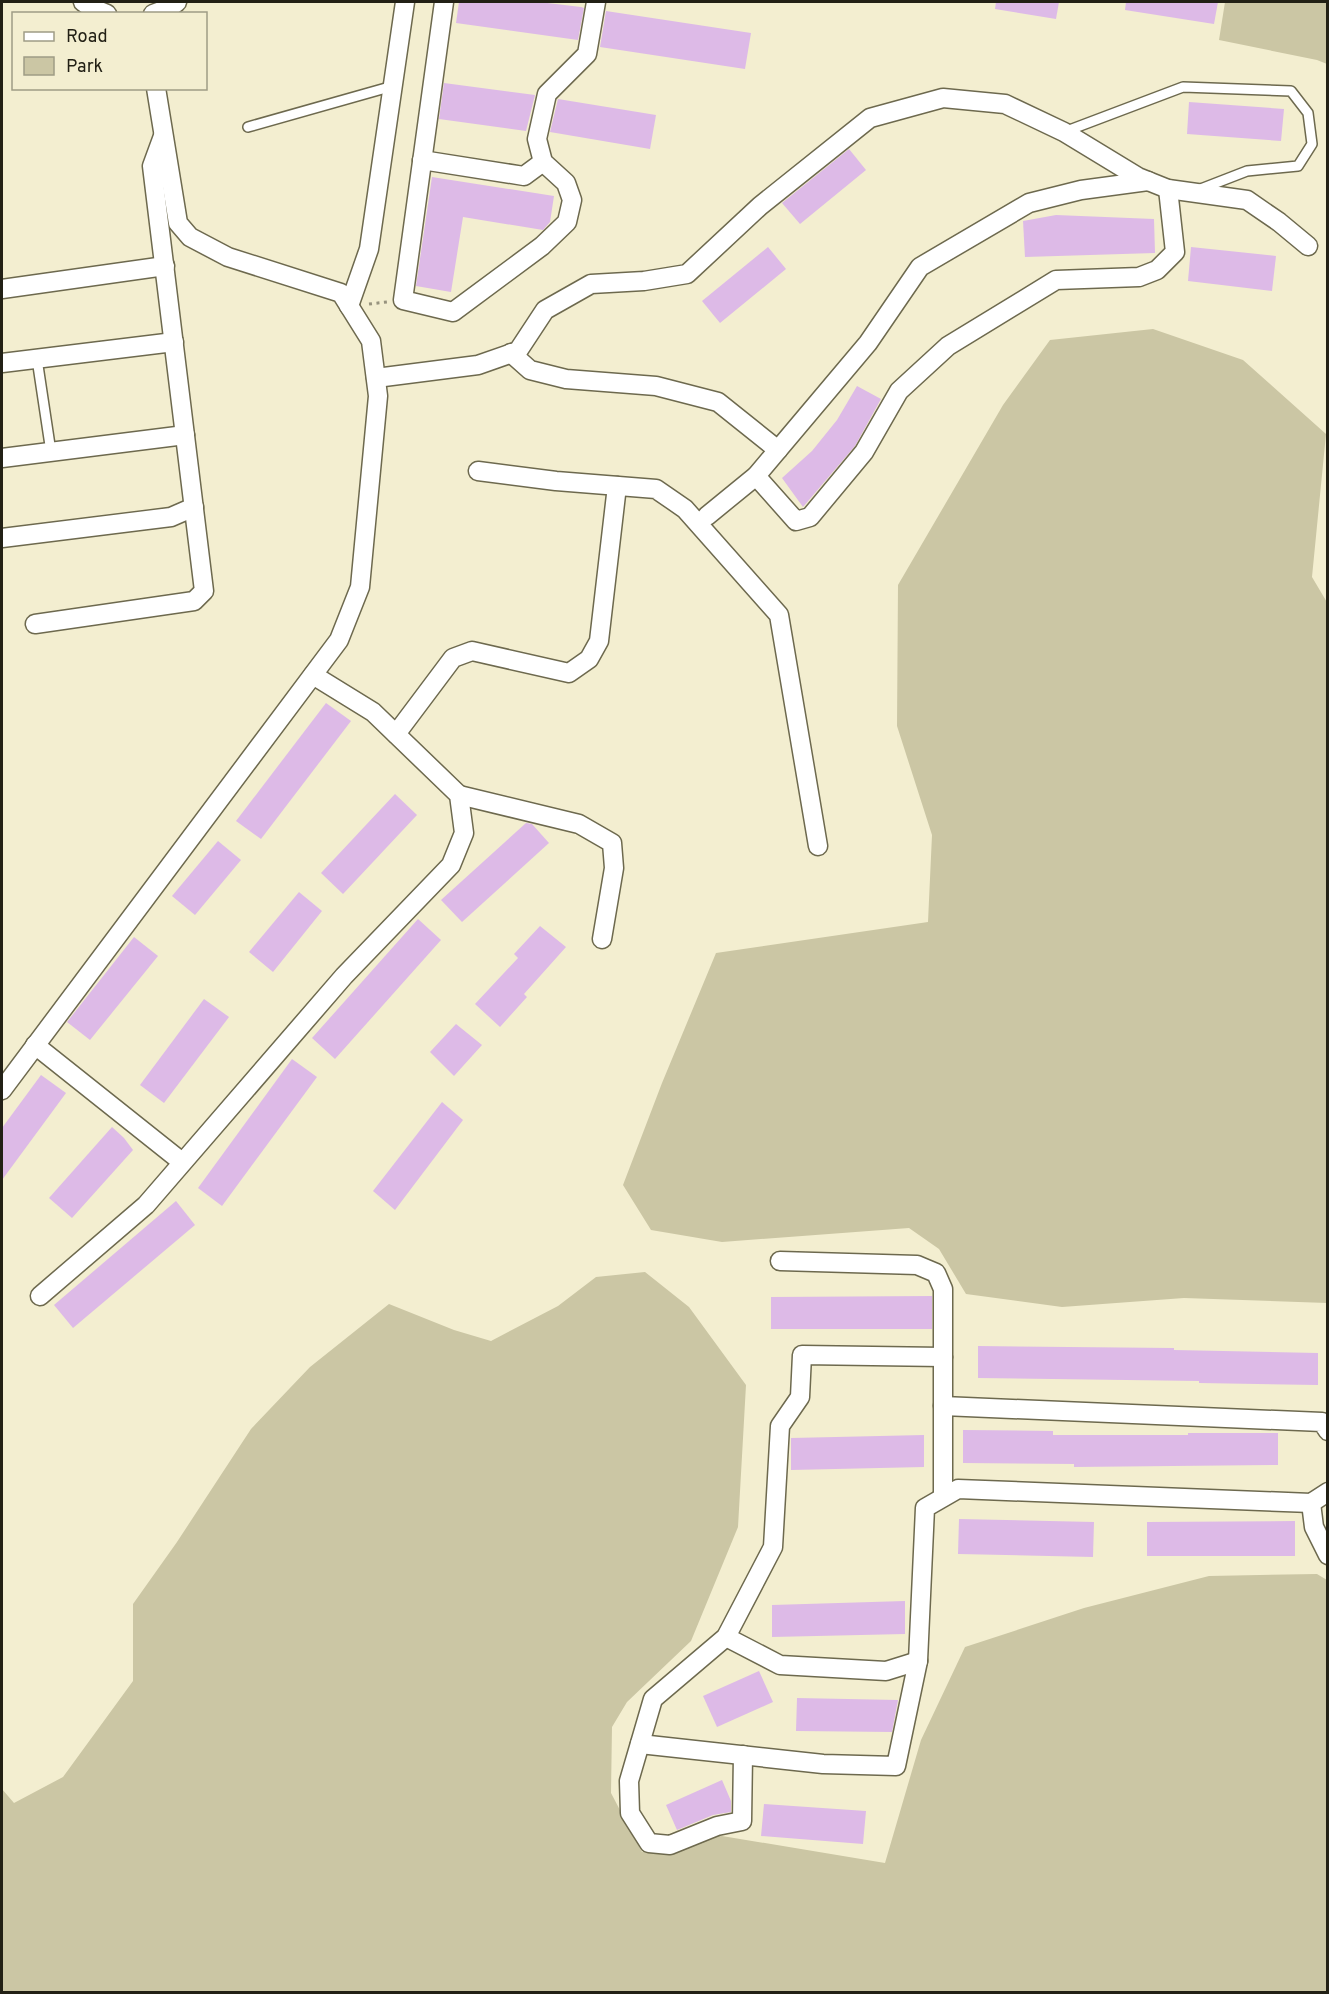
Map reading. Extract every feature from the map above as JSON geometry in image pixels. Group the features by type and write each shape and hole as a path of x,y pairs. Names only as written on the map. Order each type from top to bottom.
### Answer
{"street":[{"path":"82,2 102,12"},
{"path":"158,12 177,2"},
{"path":"349,306 369,249 405,2"},
{"path":"444,2 403,300 453,312 542,246 567,222 572,200 566,183 543,162 537,139 547,94 587,54 596,2"},
{"path":"2,1090 339,640 360,587 378,396 371,341 341,293 228,256 190,237 178,223 156,90"},
{"path":"376,378 478,365 518,351 545,309 591,284 644,281 687,274 760,206 870,118 943,98 1005,104 1064,132 1138,177 1168,189 1246,200 1279,222 1308,246"},
{"path":"35,624 194,601 204,591 152,166 163,134"},
{"path":"422,160 524,176 543,162"},
{"path":"707,516 756,477 868,343 920,267 1029,203 1081,190 1148,181"},
{"path":"756,477 796,521 810,517 864,453 899,391 948,346 1056,280 1139,277 1157,270 1175,252 1168,189"},
{"path":"2,289 165,266"},
{"path":"2,363 174,342"},
{"path":"511,353 530,370 566,379 656,386 718,402 778,450"},
{"path":"2,458 185,435"},
{"path":"478,471 556,481 656,489 686,509 779,615 818,846"},
{"path":"396,734 453,658 472,651 569,673 589,659 599,641 617,486"},
{"path":"2,538 171,518 194,507"},
{"path":"313,675 373,712 459,795 579,824 612,843 614,868 602,939"},
{"path":"40,1296 146,1205 344,976 451,865 464,833 459,795"},
{"path":"35,1045 183,1162"},
{"path":"780,1261 917,1264 936,1273 943,1289 943,1497"},
{"path":"743,1755 742,1821 717,1826 670,1845 649,1843 630,1813 628,1781 653,1699 726,1636 773,1547 780,1426 800,1397 802,1355 943,1357"},
{"path":"943,1406 1322,1422 1328,1431"},
{"path":"640,1744 823,1764 896,1766 918,1661 925,1508 958,1489 1311,1503 1328,1492"},
{"path":"1311,1503 1314,1527 1328,1555"},
{"path":"726,1636 780,1665 886,1671 918,1661"}],"lane":[{"path":"248,127 393,86"},
{"path":"1064,132 1183,87 1291,91 1308,113 1312,144 1298,166 1247,171 1191,192"},
{"path":"38,359 51,452"}],"path":[{"path":"349,306 403,300"}],"green space":[{"path":"1225,2 1327,2 1327,64 1219,40"},
{"path":"1153,329 1243,360 1326,434 1312,577 1328,604 1327,1303 1184,1298 1062,1307 966,1294 939,1249 909,1228 722,1242 651,1230 623,1185 716,953 928,922 932,835 897,726 898,585 1003,405 1050,340"},
{"path":"645,1272 689,1307 746,1385 738,1527 691,1641 627,1702 612,1727 611,1793 642,1852 675,1854 716,1835 885,1863 921,1740 965,1647 1084,1608 1209,1576 1317,1574 1327,1580 1327,1992 2,1992 2,1789 14,1803 63,1777 133,1681 133,1604 177,1542 251,1429 310,1367 389,1304 454,1330 491,1341 558,1306 596,1277"}],"building":[{"path":"459,2 539,2 584,8 578,40 456,23"},
{"path":"996,2 1059,2 1056,19 995,9"},
{"path":"1126,2 1218,2 1214,24 1125,10"},
{"path":"606,11 751,33 745,69 600,47"},
{"path":"444,83 535,95 526,131 439,119"},
{"path":"558,99 656,115 650,149 550,132"},
{"path":"1189,102 1284,109 1281,141 1187,134"},
{"path":"849,149 866,170 800,224 782,203"},
{"path":"432,177 554,196 550,222 543,230 463,217 451,292 416,286"},
{"path":"1056,215 1154,219 1155,253 1025,257 1023,221"},
{"path":"768,247 786,269 720,323 702,301"},
{"path":"1191,247 1276,256 1272,291 1188,281"},
{"path":"857,386 881,399 855,446 803,507 782,478 812,451 837,420"},
{"path":"326,703 351,721 261,839 236,821"},
{"path":"395,794 417,815 343,894 321,873"},
{"path":"526,823 532,824 549,843 462,922 441,900"},
{"path":"218,841 241,860 195,915 172,896"},
{"path":"299,892 322,911 273,972 249,952"},
{"path":"418,919 441,940 335,1059 312,1038"},
{"path":"540,926 566,947 524,994 527,997 500,1027 475,1004 518,958 514,954"},
{"path":"134,937 158,956 90,1040 67,1022"},
{"path":"204,999 229,1017 164,1103 140,1085"},
{"path":"456,1024 482,1045 454,1076 430,1052"},
{"path":"292,1059 317,1077 222,1206 198,1188"},
{"path":"41,1075 66,1093 2,1180 2,1128"},
{"path":"442,1102 463,1120 395,1210 373,1191"},
{"path":"112,1127 133,1150 72,1218 49,1198"},
{"path":"176,1201 195,1225 73,1328 54,1305"},
{"path":"932,1296 932,1329 771,1329 771,1297"},
{"path":"978,1346 1174,1348 1174,1350 1318,1353 1318,1385 978,1378"},
{"path":"963,1430 1053,1431 1053,1435 1278,1433 1278,1465 1074,1467 1074,1464 963,1463"},
{"path":"924,1435 924,1467 791,1470 791,1438"},
{"path":"959,1519 1094,1522 1093,1557 958,1554"},
{"path":"1295,1521 1295,1556 1147,1556 1147,1522"},
{"path":"905,1601 905,1634 772,1637 772,1605"},
{"path":"759,1671 773,1702 717,1727 703,1696"},
{"path":"797,1698 898,1700 892,1732 796,1731"},
{"path":"722,1780 731,1801 731,1812 713,1815 677,1830 666,1805"},
{"path":"764,1804 866,1811 863,1844 761,1836"}]}
